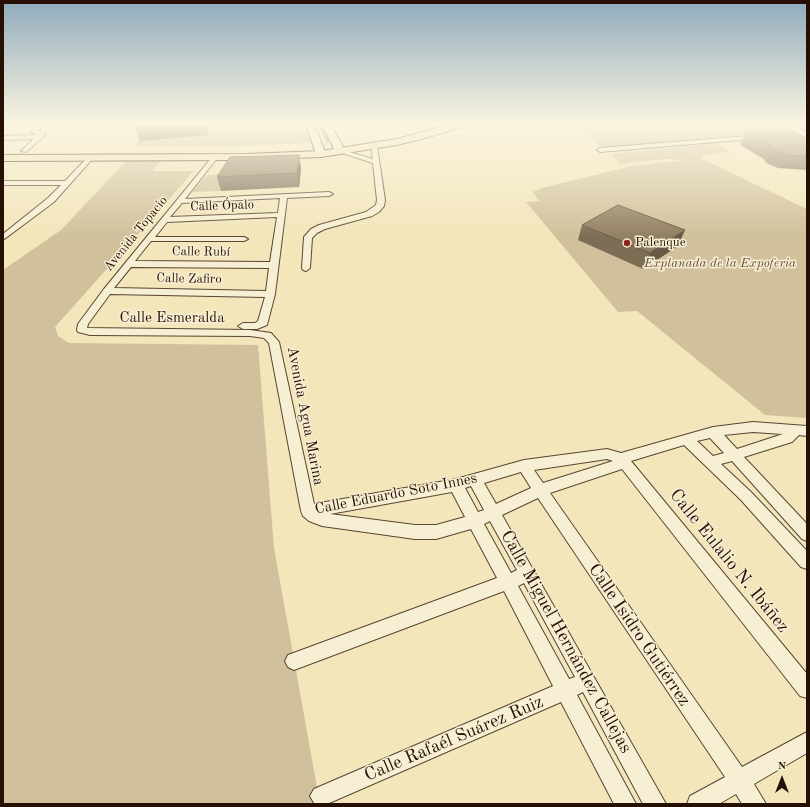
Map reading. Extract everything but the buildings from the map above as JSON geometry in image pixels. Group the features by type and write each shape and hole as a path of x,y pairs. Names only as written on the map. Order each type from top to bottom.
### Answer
{"street":[{"path":"3,238 41,209 68,183 87,162"},
{"name":"Avenida Topacio","path":"82,327 128,264 211,162"},
{"path":"306,268 308,237 314,231 322,227 369,214 380,206 381,200 375,162"},
{"path":"3,183 68,183"},
{"path":"180,201 329,194"},
{"path":"263,329 270,294 284,196"},
{"name":"Calle Ópalo","path":"164,220 281,215"},
{"path":"149,239 244,239"},
{"name":"Calle Rubí","path":"128,264 274,265"},
{"name":"Calle Zafiro","path":"107,291 270,294"},
{"name":"Calle Esmeralda","path":"82,327 90,332 263,329"},
{"name":"Avenida Agua Marina","path":"263,329 274,342 308,511"},
{"name":"Calle Eduardo Soto Innes","path":"308,511 456,485 524,466 607,454 621,458 713,432 753,427 802,431"},
{"path":"711,462 733,454 774,443 802,431"},
{"path":"713,432 807,534"},
{"path":"686,439 746,496 807,562"},
{"name":"Calle Eduardo Soto Innes","path":"308,511 314,516 322,519 414,532 436,532 475,521 540,490 617,466 621,458"},
{"name":"Calle Eulalio N. Ibáñez","path":"621,458 807,689"},
{"name":"Calle Isidro Gutiérrez","path":"524,466 755,804"},
{"name":"Calle Miguel Hernández Callejas","path":"475,480 656,804"},
{"name":"Calle Miguel Hernández Callejas","path":"456,485 625,804"},
{"path":"294,661 528,574"},
{"name":"Calle Rafaél Suárez Ruiz","path":"321,796 587,681"},
{"path":"698,804 807,742"}],"green space":[{"path":"125,162 159,162 152,171 194,171 55,327 58,336 69,343 258,345 274,548 320,804 3,804 3,270 61,230"},
{"name":"Explanada de la Expoferia","path":"619,162 641,162 621,164"},
{"name":"Explanada de la Expoferia","path":"671,162 708,162 807,209 807,418 765,415 637,311 618,312 526,202 539,201 533,192 542,188 632,166"},
{"path":"232,174 221,191 192,192 207,175"}],"place":[{"name":"Palenque","path":"627,243"}]}
